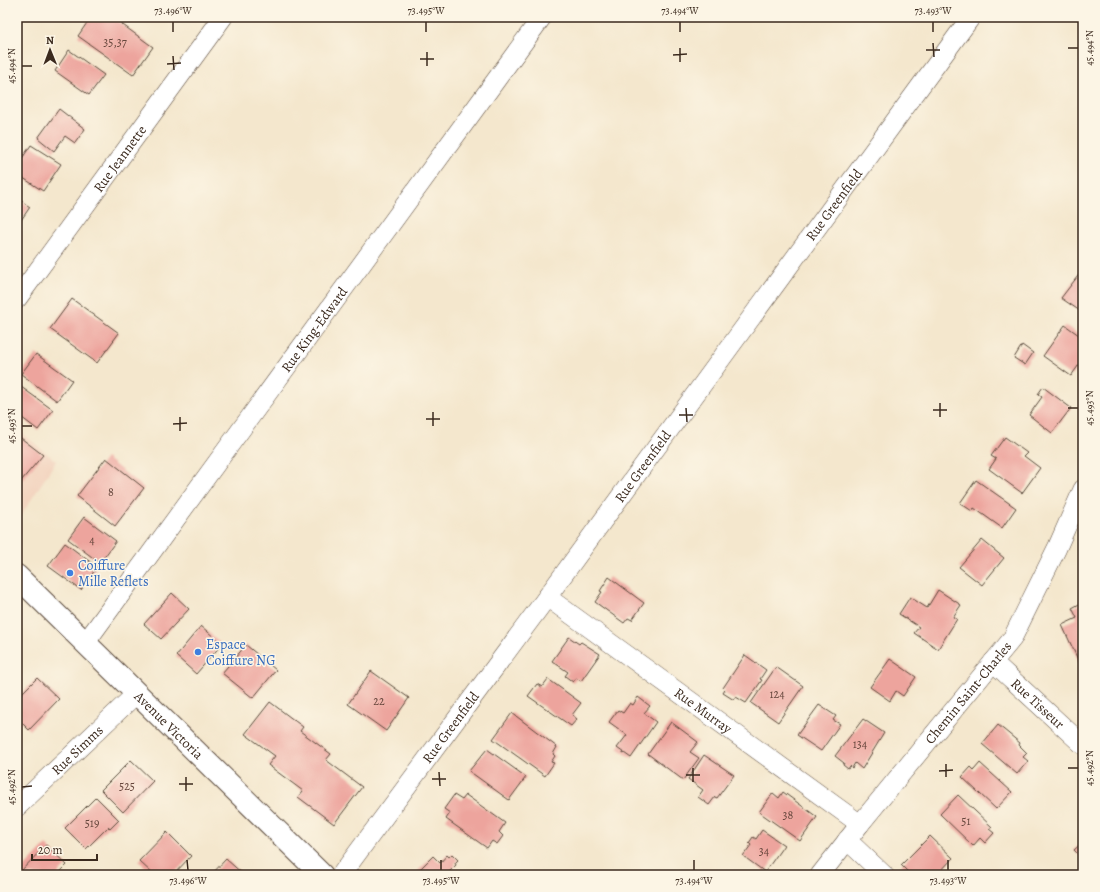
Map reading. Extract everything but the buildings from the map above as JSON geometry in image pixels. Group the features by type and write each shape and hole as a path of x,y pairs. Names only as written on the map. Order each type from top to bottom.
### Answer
{"street":[{"name":"Rue Jeannette","path":"17,300 223,17"},
{"name":"Rue King-Edward","path":"86,642 542,17"},
{"name":"Rue Greenfield","path":"341,875 548,597 972,17"},
{"name":"Chemin Saint-Charles","path":"820,875 1012,639 1058,548 1083,489"},
{"name":"Avenue Victoria","path":"17,576 322,875"},
{"name":"Rue Murray","path":"548,597 860,824"},
{"name":"Rue Tisseur","path":"993,662 1083,744"},
{"name":"Rue Simms","path":"17,807 137,693"},
{"path":"847,840 884,875"}],"shaded area":[{"path":"17,429 56,461 17,522"}],"place":[{"name":"Coiffure Mille Reflets","path":"70,573"},
{"name":"Espace Coiffure NG","path":"198,652"}]}
